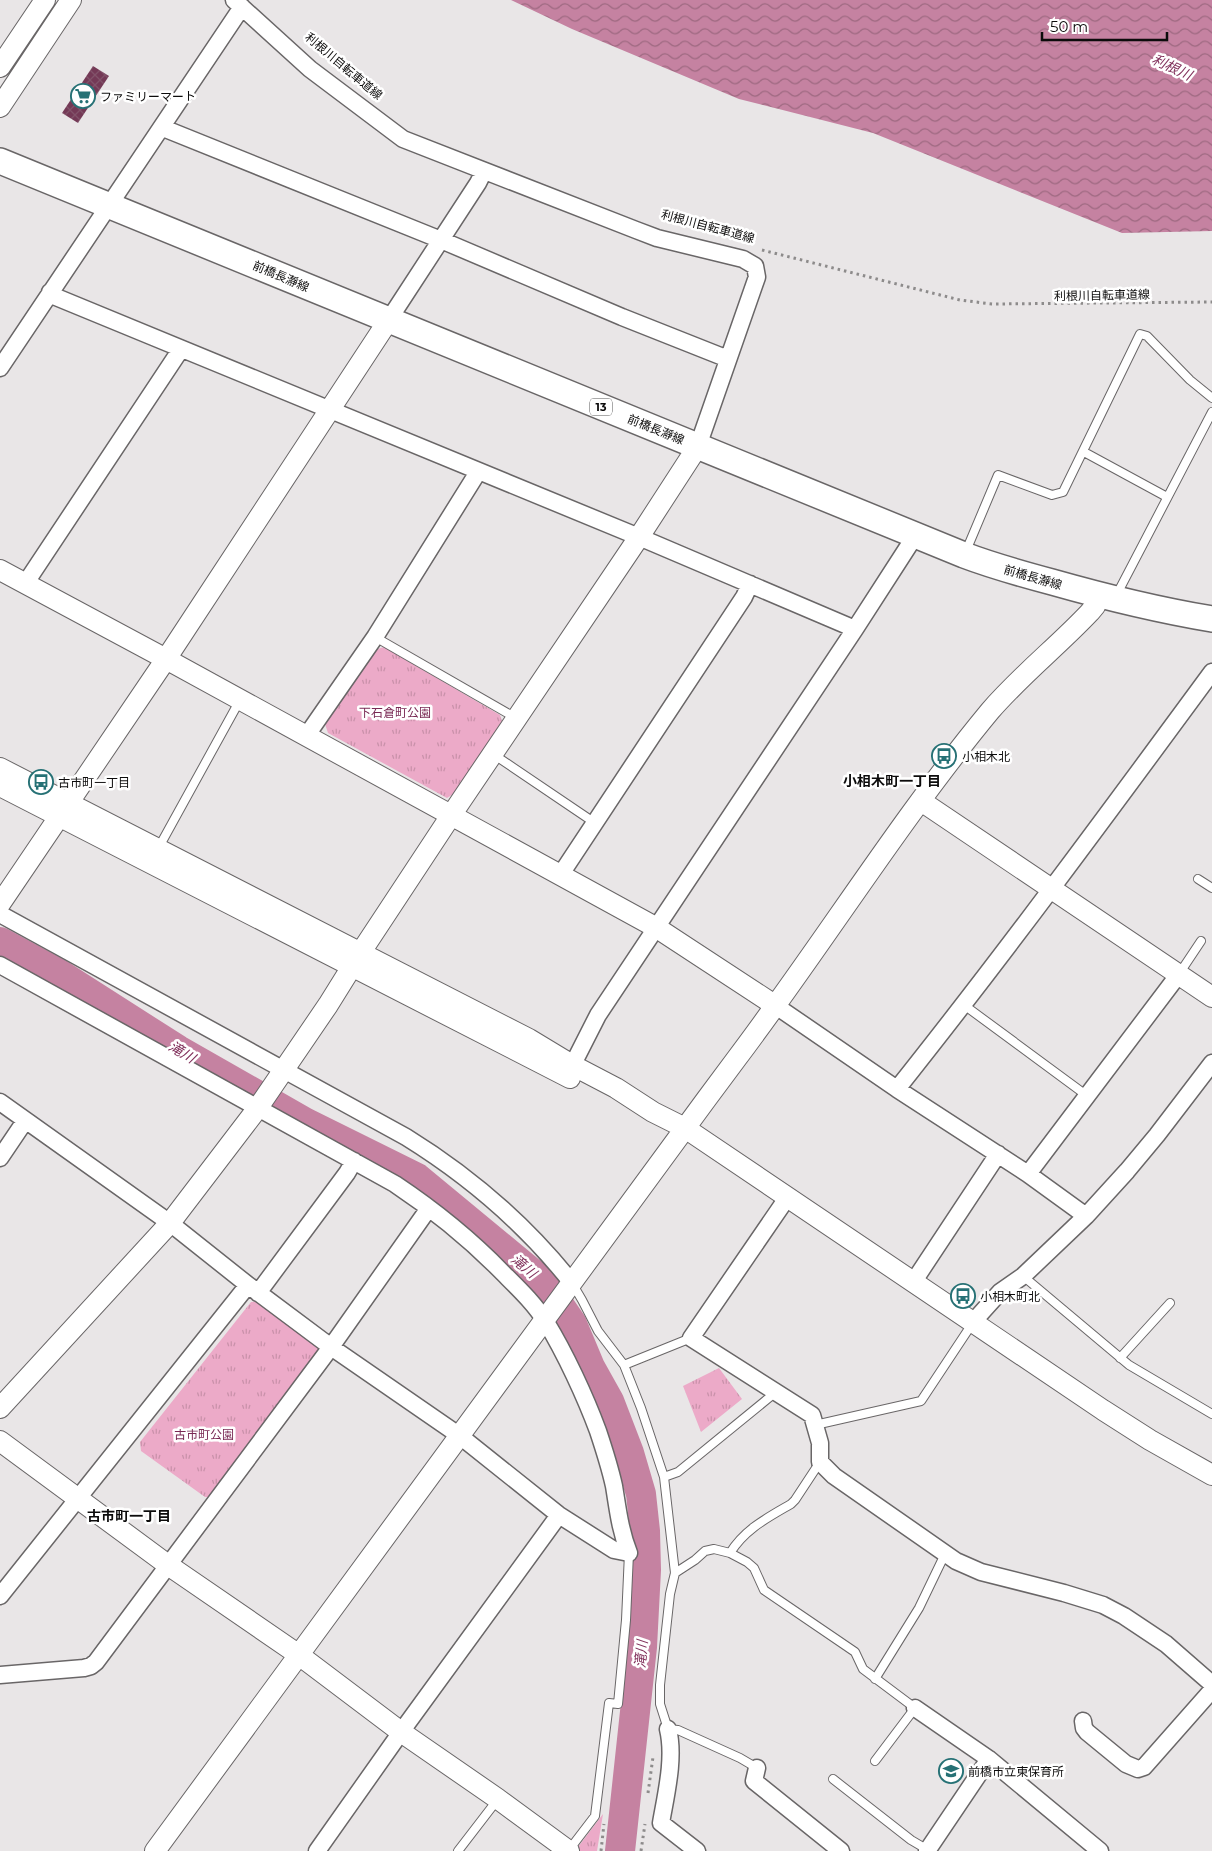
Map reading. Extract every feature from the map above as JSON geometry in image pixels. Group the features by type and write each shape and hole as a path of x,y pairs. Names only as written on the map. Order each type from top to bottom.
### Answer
{"main road":[{"name":"前橋長瀞線","path":"0,161 109,204 388,321 698,446 914,536 987,564 1107,598 1179,614 1212,619"}],"street":[{"path":"0,67 44,0"},
{"path":"0,107 70,0"},
{"path":"0,368 162,125 238,4 310,69 403,139 657,238 750,262 755,266 757,277 698,446 688,463 452,814 356,959 328,1005 259,1107 170,1223 0,1408"},
{"path":"162,125 168,130 441,240 622,317 728,359"},
{"path":"0,904 166,659 441,240 478,183 484,170"},
{"path":"50,292 56,297 181,350 330,409 855,629"},
{"path":"25,584 181,350"},
{"path":"307,736 374,637 478,472"},
{"path":"570,1071 598,1015 855,629 907,550 914,536"},
{"path":"0,570 452,814 657,928 776,1006 897,1089 1028,1174 1086,1216"},
{"path":"561,874 744,597 750,584"},
{"path":"155,1851 776,1006 920,801 991,710 1095,606 1107,598"},
{"path":"897,1089 1053,888 1212,672"},
{"path":"0,768 63,810 356,959 529,1039 570,1071 616,1088 653,1112 685,1128 1103,1410 1150,1440 1212,1475"},
{"path":"0,786 63,810 157,850 356,959"},
{"path":"920,801 1053,888 1212,997"},
{"path":"0,914 282,1072 406,1137 470,1181 522,1226 555,1262 570,1286"},
{"path":"0,965 395,1184 450,1222 481,1250 546,1318 598,1431 613,1484 621,1533 629,1553"},
{"path":"1028,1174 1179,974"},
{"path":"973,1322 1000,1292 1023,1276 1086,1216 1157,1135 1212,1063"},
{"path":"0,1102 170,1223 253,1289 331,1347 460,1436 559,1515 614,1550 629,1553"},
{"path":"0,1158 25,1121"},
{"path":"914,1281 998,1154"},
{"path":"0,1596 77,1498 253,1289 347,1173 354,1161"},
{"path":"787,1198 691,1338 812,1415 820,1443 820,1462 844,1485 956,1561 981,1572 1103,1605 1152,1634 1183,1657 1212,1684"},
{"path":"0,1675 91,1666 96,1662 331,1347 428,1208"},
{"path":"0,1441 568,1851"},
{"path":"317,1851 559,1515"},
{"path":"1083,1721 1087,1732 1126,1764 1138,1769 1144,1767 1212,1690"},
{"path":"915,1708 989,1759 1100,1851"},
{"path":"668,1729 670,1737 669,1763 661,1823 697,1851"},
{"path":"927,1850 989,1759"},
{"path":"756,1768 754,1781 840,1851"}],"lane":[{"path":"964,555 998,475 1052,495 1059,494 1066,488 1140,334 1147,336 1190,380 1212,398"},
{"path":"1107,598 1122,583 1212,412"},
{"path":"1084,452 1167,497"},
{"path":"374,637 516,719"},
{"path":"157,850 240,700"},
{"path":"493,754 595,823"},
{"path":"1198,880 1212,888"},
{"path":"1179,974 1201,941"},
{"path":"964,1005 1086,1095"},
{"path":"1023,1276 1120,1358 1212,1414"},
{"path":"570,1286 582,1300 598,1330 624,1366 641,1408 664,1477 675,1573 670,1594 660,1685 660,1704 668,1729 678,1730 740,1758 756,1768"},
{"path":"1120,1358 1170,1303"},
{"path":"815,1425 921,1401 973,1322"},
{"path":"624,1366 691,1338"},
{"path":"664,1477 678,1472 776,1392"},
{"path":"730,1553 751,1527 795,1500 820,1462"},
{"path":"675,1573 705,1551 714,1549 730,1553 754,1568 764,1590 855,1652 863,1669 915,1708 875,1761"},
{"path":"568,1851 595,1816 609,1703 618,1704 626,1620 629,1553"},
{"path":"875,1679 919,1608 946,1554"},
{"path":"833,1779 911,1840 927,1850"},
{"path":"458,1851 498,1799"}],"path":[{"name":"利根川自転車道線","path":"758,249 960,300 992,304 1212,302"},
{"path":"648,1794 653,1755"},
{"path":"641,1851 645,1822"}],"green space":[{"name":"下石倉町公園","path":"384,647 500,715 502,721 455,793 447,798 328,733 325,724 374,650"},
{"name":"古市町公園","path":"260,1301 319,1342 320,1352 215,1497 205,1497 141,1451 140,1442 251,1302"},
{"path":"719,1368 742,1399 701,1432 683,1386"},
{"path":"603,1814 597,1851 575,1851"}],"water":[{"name":"利根川","path":"511,0 1212,0 1212,231 1122,233 873,133 739,99 572,29"}],"building":[{"path":"93,66 109,76 78,123 62,113"}],"waterway":[{"name":"滝川","path":"0,942 59,974 178,1050 306,1123 417,1178 544,1283 572,1324 590,1367 609,1401 629,1453 641,1494 645,1531 646,1570 642,1647 620,1851"}],"place":[{"name":"ファミリーマート","path":"83,96"},
{"name":"小相木北","path":"944,756"},
{"name":"古市町一丁目","path":"41,782"},
{"name":"小相木町北","path":"963,1296"},
{"name":"前橋市立東保育所","path":"951,1771"}],"district":[{"name":"小相木町一丁目","path":"892,781"},
{"name":"古市町一丁目","path":"129,1516"}]}
